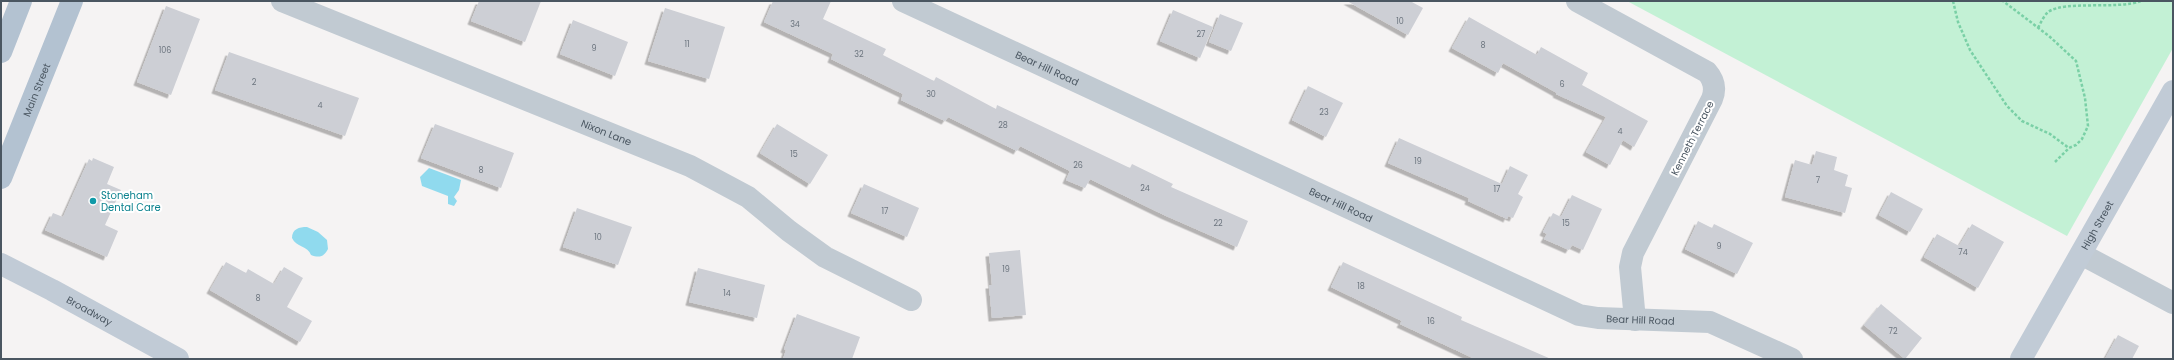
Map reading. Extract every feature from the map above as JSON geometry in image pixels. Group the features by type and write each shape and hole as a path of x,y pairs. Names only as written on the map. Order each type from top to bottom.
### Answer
{"main road":[{"path":"1,52 21,1"},
{"name":"Main Street","path":"1,178 72,1"}],"street":[{"name":"Nixon Lane","path":"282,1 690,166 743,194 789,231 825,257 912,300"},
{"name":"Bear Hill Road","path":"903,1 1579,315 1592,318 1710,322 1792,359"},
{"name":"Kenneth Terrace","path":"1577,1 1707,72 1714,82 1712,99 1633,253 1630,267 1635,320"},
{"name":"High Street","path":"2021,359 2173,91"},
{"path":"2081,254 2173,303"},
{"name":"Broadway","path":"1,264 52,290 178,359"}],"path":[{"path":"1953,1 1958,22 1975,60 2007,106 2022,120 2050,134 2069,148"},
{"path":"2002,1 2038,28 2076,61 2079,69 2088,126 2082,139 2076,145 2069,148 2055,162"},
{"path":"2038,28 2048,12 2062,6 2129,4 2141,1"}],"green space":[{"path":"1627,1 2173,1 2173,48 2067,236"}],"water":[{"path":"429,168 461,180 459,190 454,197 457,201 454,206 448,204 448,196 422,186 420,177"},
{"path":"307,227 318,232 327,240 328,249 319,257 311,255 292,238 293,232 296,229"}],"building":[{"path":"479,1 541,1 525,42 471,21"},
{"path":"773,1 831,1 823,19 886,49 883,55 934,81 936,77 996,109 997,105 1130,168 1132,164 1173,184 1171,187 1248,221 1237,247 1164,215 1090,179 1085,188 1066,180 1070,171 1020,146 1017,151 948,117 945,121 901,100 903,94 831,59 833,54 764,22"},
{"path":"1347,1 1410,1 1423,8 1408,35"},
{"path":"166,6 200,19 171,95 137,82"},
{"path":"665,8 725,27 709,79 648,61"},
{"path":"1173,10 1213,27 1200,58 1160,41"},
{"path":"1220,14 1243,23 1231,51 1209,42"},
{"path":"1469,17 1537,55 1541,47 1588,73 1582,85 1648,121 1634,147 1623,140 1610,165 1586,152 1606,117 1556,94 1557,93 1503,63 1498,73 1452,48"},
{"path":"573,20 628,42 615,76 560,54"},
{"path":"229,52 359,98 345,136 215,90"},
{"path":"1308,86 1343,103 1326,137 1292,120"},
{"path":"435,124 514,153 501,188 421,158"},
{"path":"777,124 828,155 810,184 760,153"},
{"path":"1399,138 1502,184 1510,166 1528,175 1518,194 1523,197 1513,218 1508,216 1507,219 1468,201 1469,198 1388,163"},
{"path":"1816,151 1837,157 1834,170 1848,175 1845,186 1852,188 1845,213 1785,197 1795,160 1812,165"},
{"name":"Stoneham Dental Care","path":"93,158 114,167 107,184 121,190 105,225 118,231 107,257 45,230 53,213 63,217 89,159 92,161"},
{"path":"864,184 919,208 907,237 851,213"},
{"path":"1891,192 1923,209 1910,232 1879,215"},
{"path":"1572,195 1602,209 1583,250 1572,245 1569,250 1544,239 1547,234 1543,232 1553,213 1561,217"},
{"path":"577,208 632,227 618,265 563,247"},
{"path":"1698,221 1712,228 1714,224 1753,243 1737,274 1685,249"},
{"path":"1972,224 2004,242 1978,288 1924,257 1937,234 1959,246"},
{"path":"1020,250 1026,315 992,318 989,285 992,285 989,253"},
{"path":"226,262 246,273 248,269 274,284 284,267 303,278 287,307 312,321 300,342 210,290"},
{"path":"1343,262 1462,317 1461,320 1551,359 1475,359 1400,324 1402,321 1331,287"},
{"path":"698,268 765,285 757,318 689,302"},
{"path":"1881,304 1922,338 1905,359 1864,325"},
{"path":"797,314 860,337 852,359 783,359 786,350 784,349"},
{"path":"2118,335 2139,346 2132,359 2105,359"}],"place":[{"name":"Stoneham Dental Care","path":"93,201"}]}
